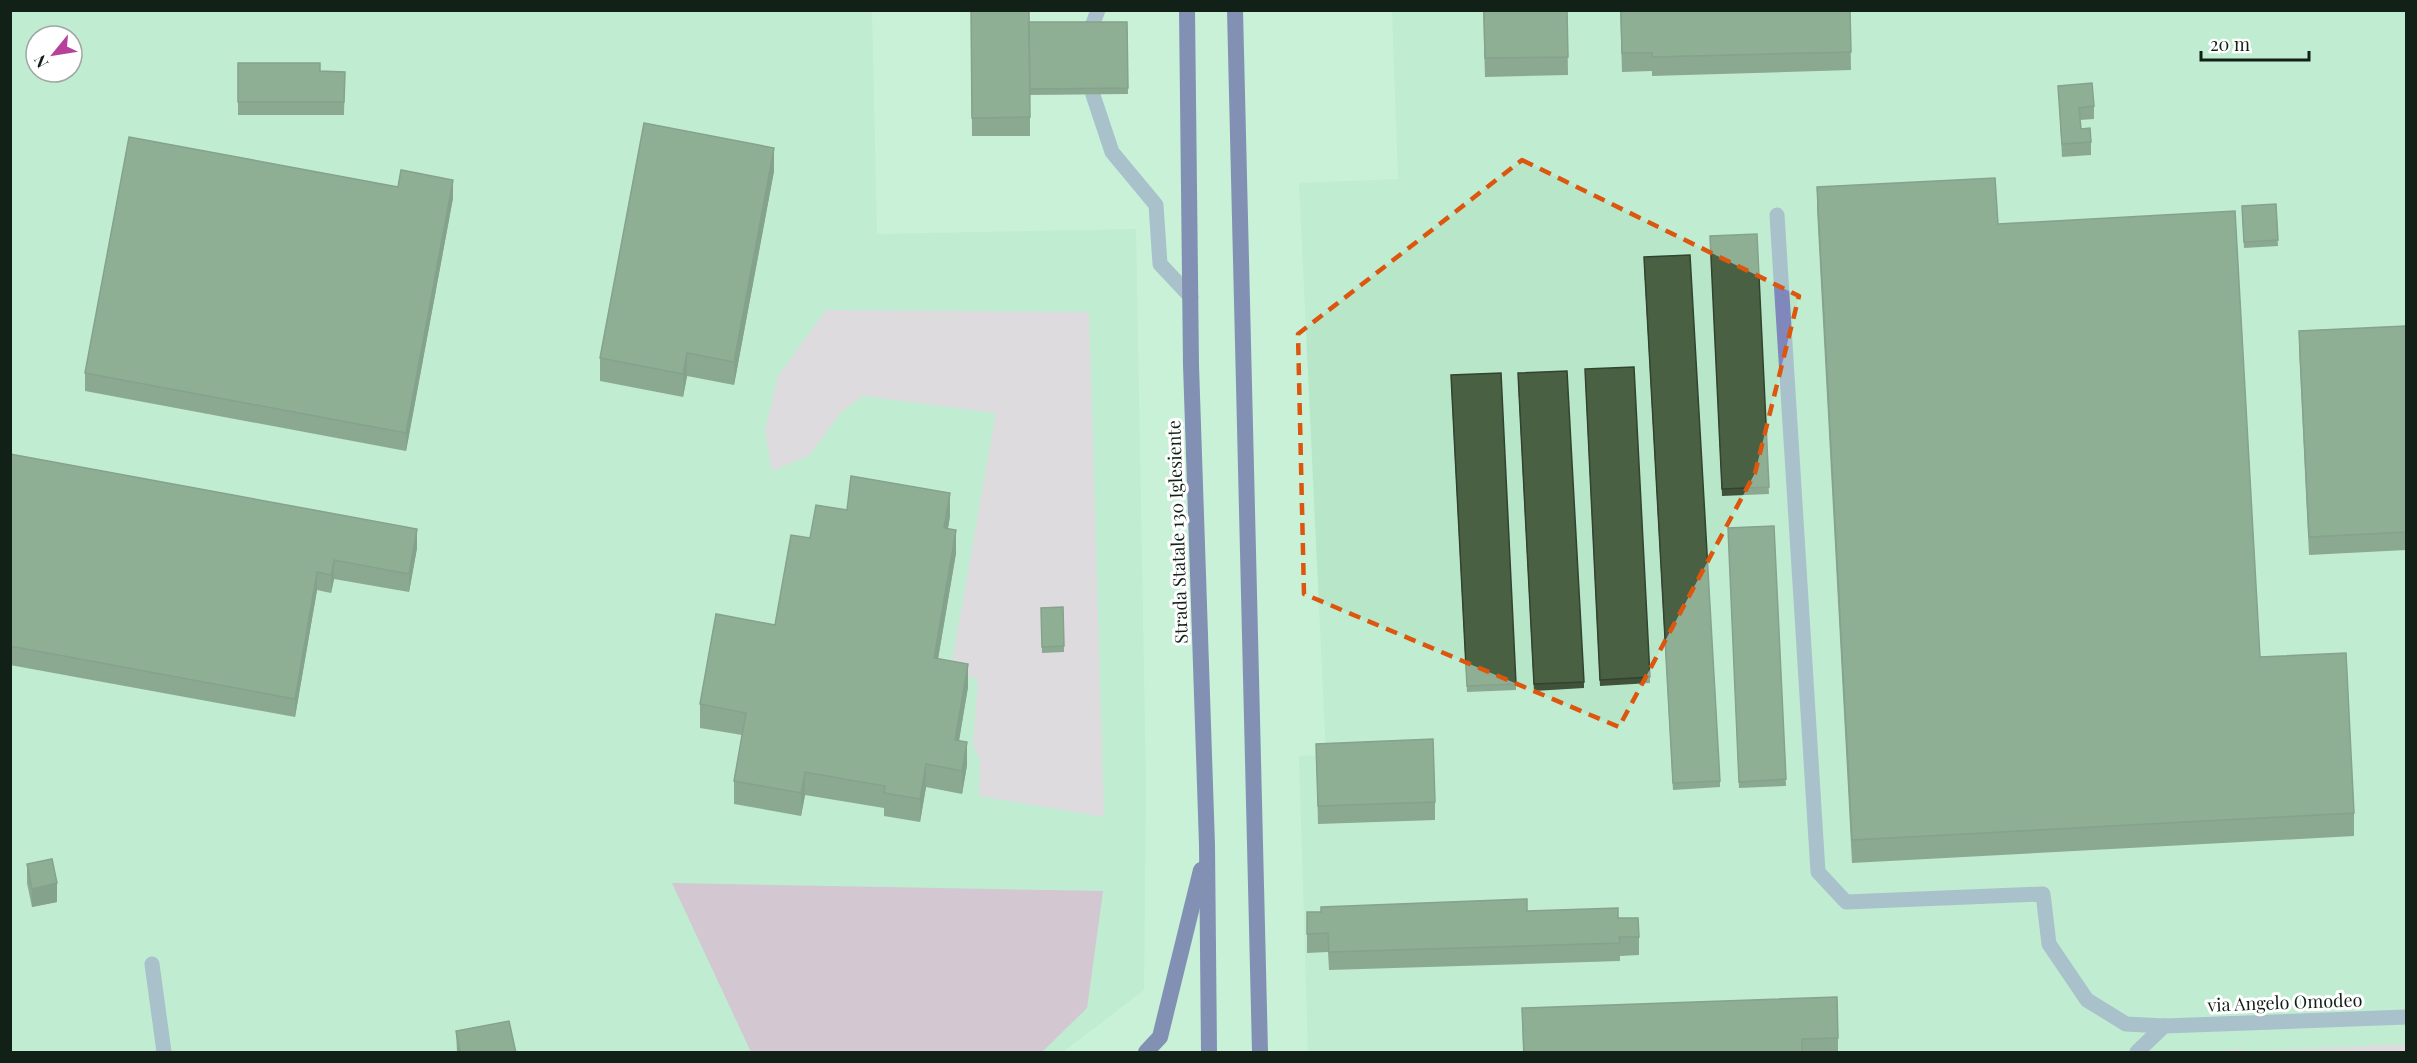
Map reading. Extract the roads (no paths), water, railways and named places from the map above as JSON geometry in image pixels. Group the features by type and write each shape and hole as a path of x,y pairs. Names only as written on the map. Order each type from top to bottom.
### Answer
{"highway":[{"name":"Strada Statale 130 Iglesiente","path":"1187,10 1191,297 1208,845 1209,1053"},
{"path":"1235,10 1260,1053"},
{"path":"1146,1053 1160,1037 1208,845"}],"street":[{"path":"1091,29 1098,10"},
{"path":"1093,94 1113,152 1156,205 1160,264 1191,297"},
{"name":"via Angelo Omodeo","path":"1778,215 1818,872 1846,902 2043,894 2049,944 2087,1000 2126,1024 2164,1026 2406,1017"},
{"path":"152,963 164,1053"},
{"path":"2137,1053 2164,1026"}]}
